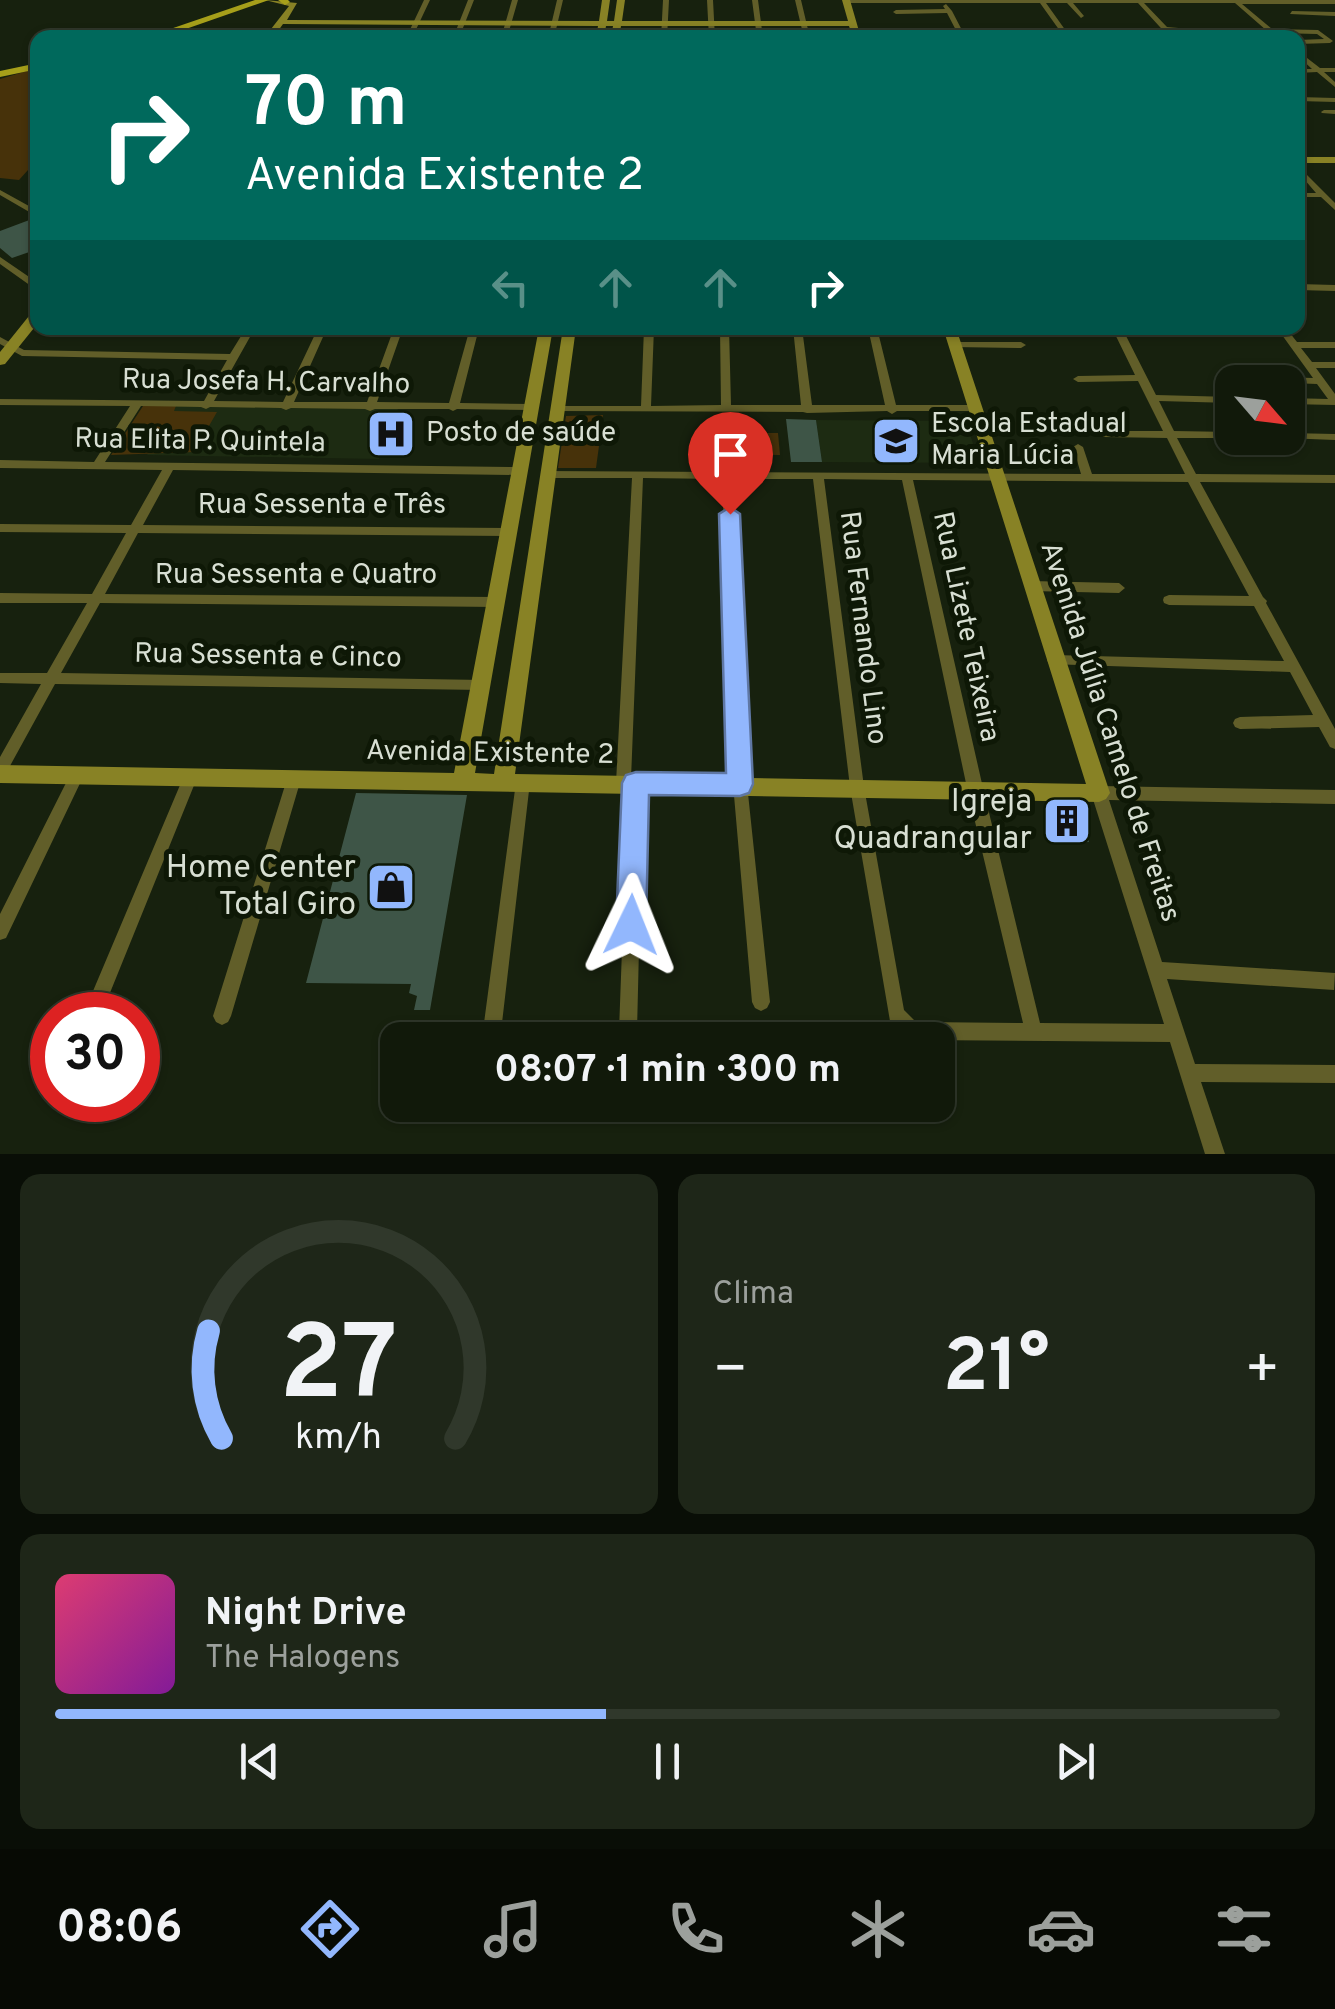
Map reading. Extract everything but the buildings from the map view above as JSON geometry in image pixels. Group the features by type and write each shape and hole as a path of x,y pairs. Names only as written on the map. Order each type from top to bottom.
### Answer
{"main road":[{"path":"182,30 278,2"},
{"path":"178,30 278,2"},
{"path":"0,72 30,66"}],"street":[{"path":"413,30 427,0"},
{"path":"459,30 471,0"},
{"path":"506,30 516,0"},
{"path":"553,30 560,0"},
{"path":"601,30 606,0"},
{"path":"617,30 621,0"},
{"path":"665,30 666,0"},
{"path":"710,0 712,30"},
{"path":"755,0 759,30"},
{"path":"798,0 805,30"},
{"path":"854,30 846,0 1334,1"},
{"path":"942,0 959,30"},
{"path":"1041,1 1062,30"},
{"path":"1068,1 1081,16"},
{"path":"1090,1 1101,14"},
{"path":"1099,1 1112,14"},
{"path":"1139,1 1166,29 1200,30"},
{"path":"1236,1 1269,30"},
{"path":"274,30 279,22 278,2"},
{"path":"896,12 949,12"},
{"path":"1292,13 1335,14"},
{"path":"279,22 852,24"},
{"path":"1305,32 1318,32 1330,41 1305,42"},
{"path":"1305,58 1335,85"},
{"path":"1305,71 1335,70"},
{"path":"1305,99 1335,100"},
{"path":"1324,112 1335,112"},
{"path":"1305,160 1335,160"},
{"path":"1305,176 1335,208"},
{"path":"0,192 30,210"},
{"path":"1305,195 1323,196"},
{"path":"0,260 30,282"},
{"path":"1305,288 1335,288"},
{"path":"0,362 6,344 30,322"},
{"path":"206,406 246,335"},
{"path":"286,407 319,335"},
{"path":"370,408 396,335"},
{"path":"453,408 472,335"},
{"path":"463,780 545,335"},
{"path":"492,1022 513,782 547,474 569,335"},
{"path":"646,408 649,335"},
{"path":"724,335 726,408"},
{"path":"798,335 807,410"},
{"path":"875,335 892,410"},
{"path":"1121,335 1191,476 1335,743"},
{"path":"1288,335 1334,400"},
{"path":"953,336 1021,345"},
{"name":"Avenida Júlia Camelo de Freitas","path":"953,336 1215,1154"},
{"path":"6,344 22,353 233,357"},
{"path":"1296,345 1335,346"},
{"path":"1309,365 1335,365"},
{"path":"1078,379 1143,378"},
{"path":"1305,381 1320,381"},
{"path":"1152,398 1215,400"},
{"path":"1305,401 1334,400"},
{"name":"Rua Josefa H. Carvalho","path":"0,402 532,407"},
{"path":"96,465 137,404"},
{"path":"558,409 976,408"},
{"path":"1102,434 1215,435"},
{"path":"1305,436 1335,436"},
{"path":"526,438 552,439"},
{"path":"1078,447 1087,476"},
{"name":"Rua Elita P. Quintela","path":"0,464 518,472"},
{"path":"0,773 169,467"},
{"path":"547,474 1335,478"},
{"path":"628,1022 629,783 638,474"},
{"path":"728,476 740,784 761,1002"},
{"name":"Rua Fernando Lino","path":"818,476 857,786 892,1008 901,1021 920,1030 1033,1029"},
{"name":"Rua Lizete Teixeira","path":"907,478 1033,1029"},
{"name":"Rua Sessenta e Três","path":"0,528 507,532"},
{"path":"1031,586 1119,588"},
{"name":"Rua Sessenta e Quatro","path":"0,598 94,602 497,602"},
{"path":"1169,600 1260,601"},
{"path":"1054,660 1292,667"},
{"name":"Rua Sessenta e Cinco","path":"0,678 483,685"},
{"path":"1240,723 1322,721"},
{"name":"Avenida Existente 2","path":"0,773 1099,793"},
{"path":"0,932 77,775"},
{"path":"101,992 190,778"},
{"path":"222,1016 294,779"},
{"path":"1099,793 1335,798"},
{"path":"1158,970 1334,981"},
{"path":"1033,1029 1175,1033"},
{"path":"1190,1073 1335,1074"}],"shaded area":[{"path":"30,70 30,168 19,180 0,178 0,79"},
{"path":"143,406 217,412 194,452 111,455"},
{"path":"176,406 398,409 379,459 147,455"},
{"path":"603,415 600,441 595,442 599,446 596,468 558,468 566,416"},
{"name":"Escola Estadual Maria Lúcia","path":"816,420 966,421 979,463 822,462"},
{"path":"725,433 778,433 780,455 726,454"}],"place":[{"name":"Posto de saúde","path":"391,434"},
{"name":"Escola Estadual Maria Lúcia","path":"896,441"},
{"name":"Igreja Quadrangular","path":"1067,821"},
{"name":"Home Center Total Giro","path":"391,887"}],"route":[{"path":"631,925 636,783 740,784 730,514"}]}
